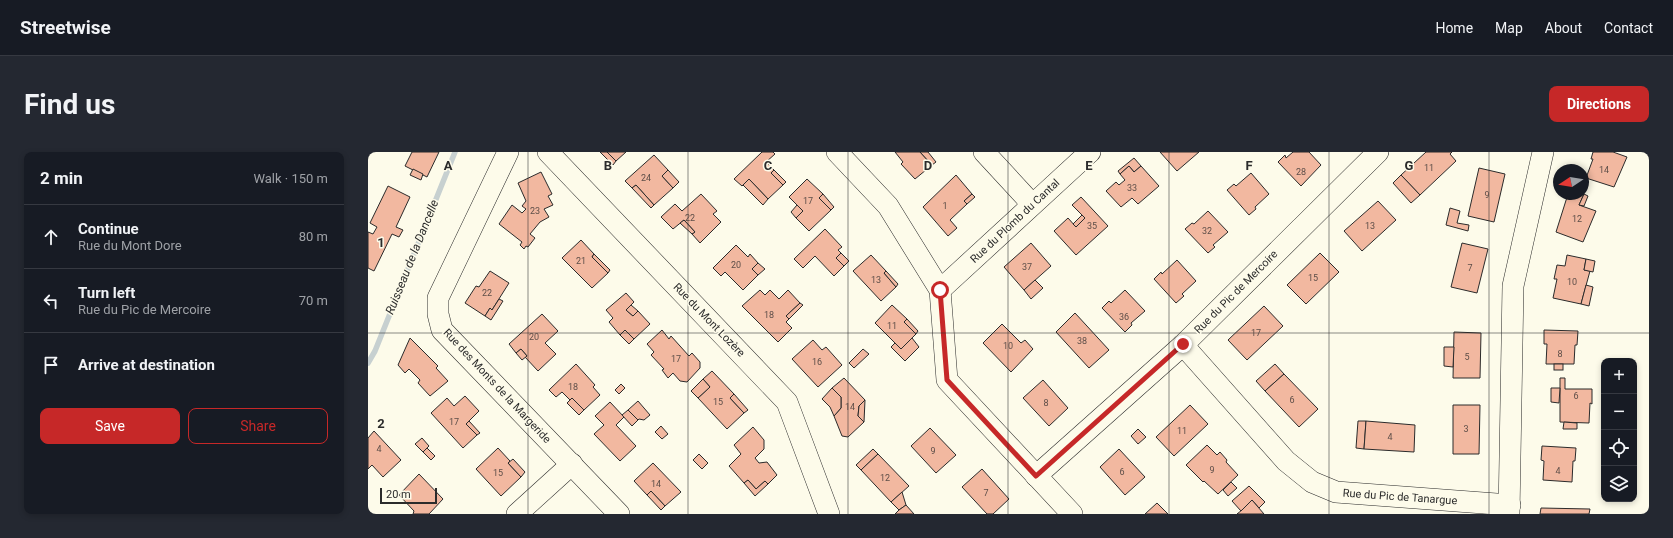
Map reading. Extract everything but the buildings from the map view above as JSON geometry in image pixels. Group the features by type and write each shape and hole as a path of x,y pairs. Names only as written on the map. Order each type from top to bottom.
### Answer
{"street":[{"name":"Rue des Monts de la Margeride","path":"508,152 438,298 438,314 442,330 619,514"},
{"name":"Rue du Mont Lozère","path":"548,152 787,402 829,514"},
{"path":"837,152 888,206 940,290 947,380 1072,514"},
{"path":"984,152 1032,204"},
{"name":"Rue du Plomb du Cantal","path":"940,290 1090,152"},
{"name":"Rue du Pic de Mercoire","path":"1036,476 1183,344 1378,152"},
{"path":"1510,510 1513,286 1543,152"},
{"name":"Rue du Pic de Tanargue","path":"1183,344 1286,461 1312,482 1336,492 1510,510"},
{"path":"517,514 572,464"}],"waterway":[{"name":"Ruisseau de la Dancelle","path":"368,363 375,351 455,152"}],"route":[{"path":"940,290 947,380 1036,476 1183,344"}]}
